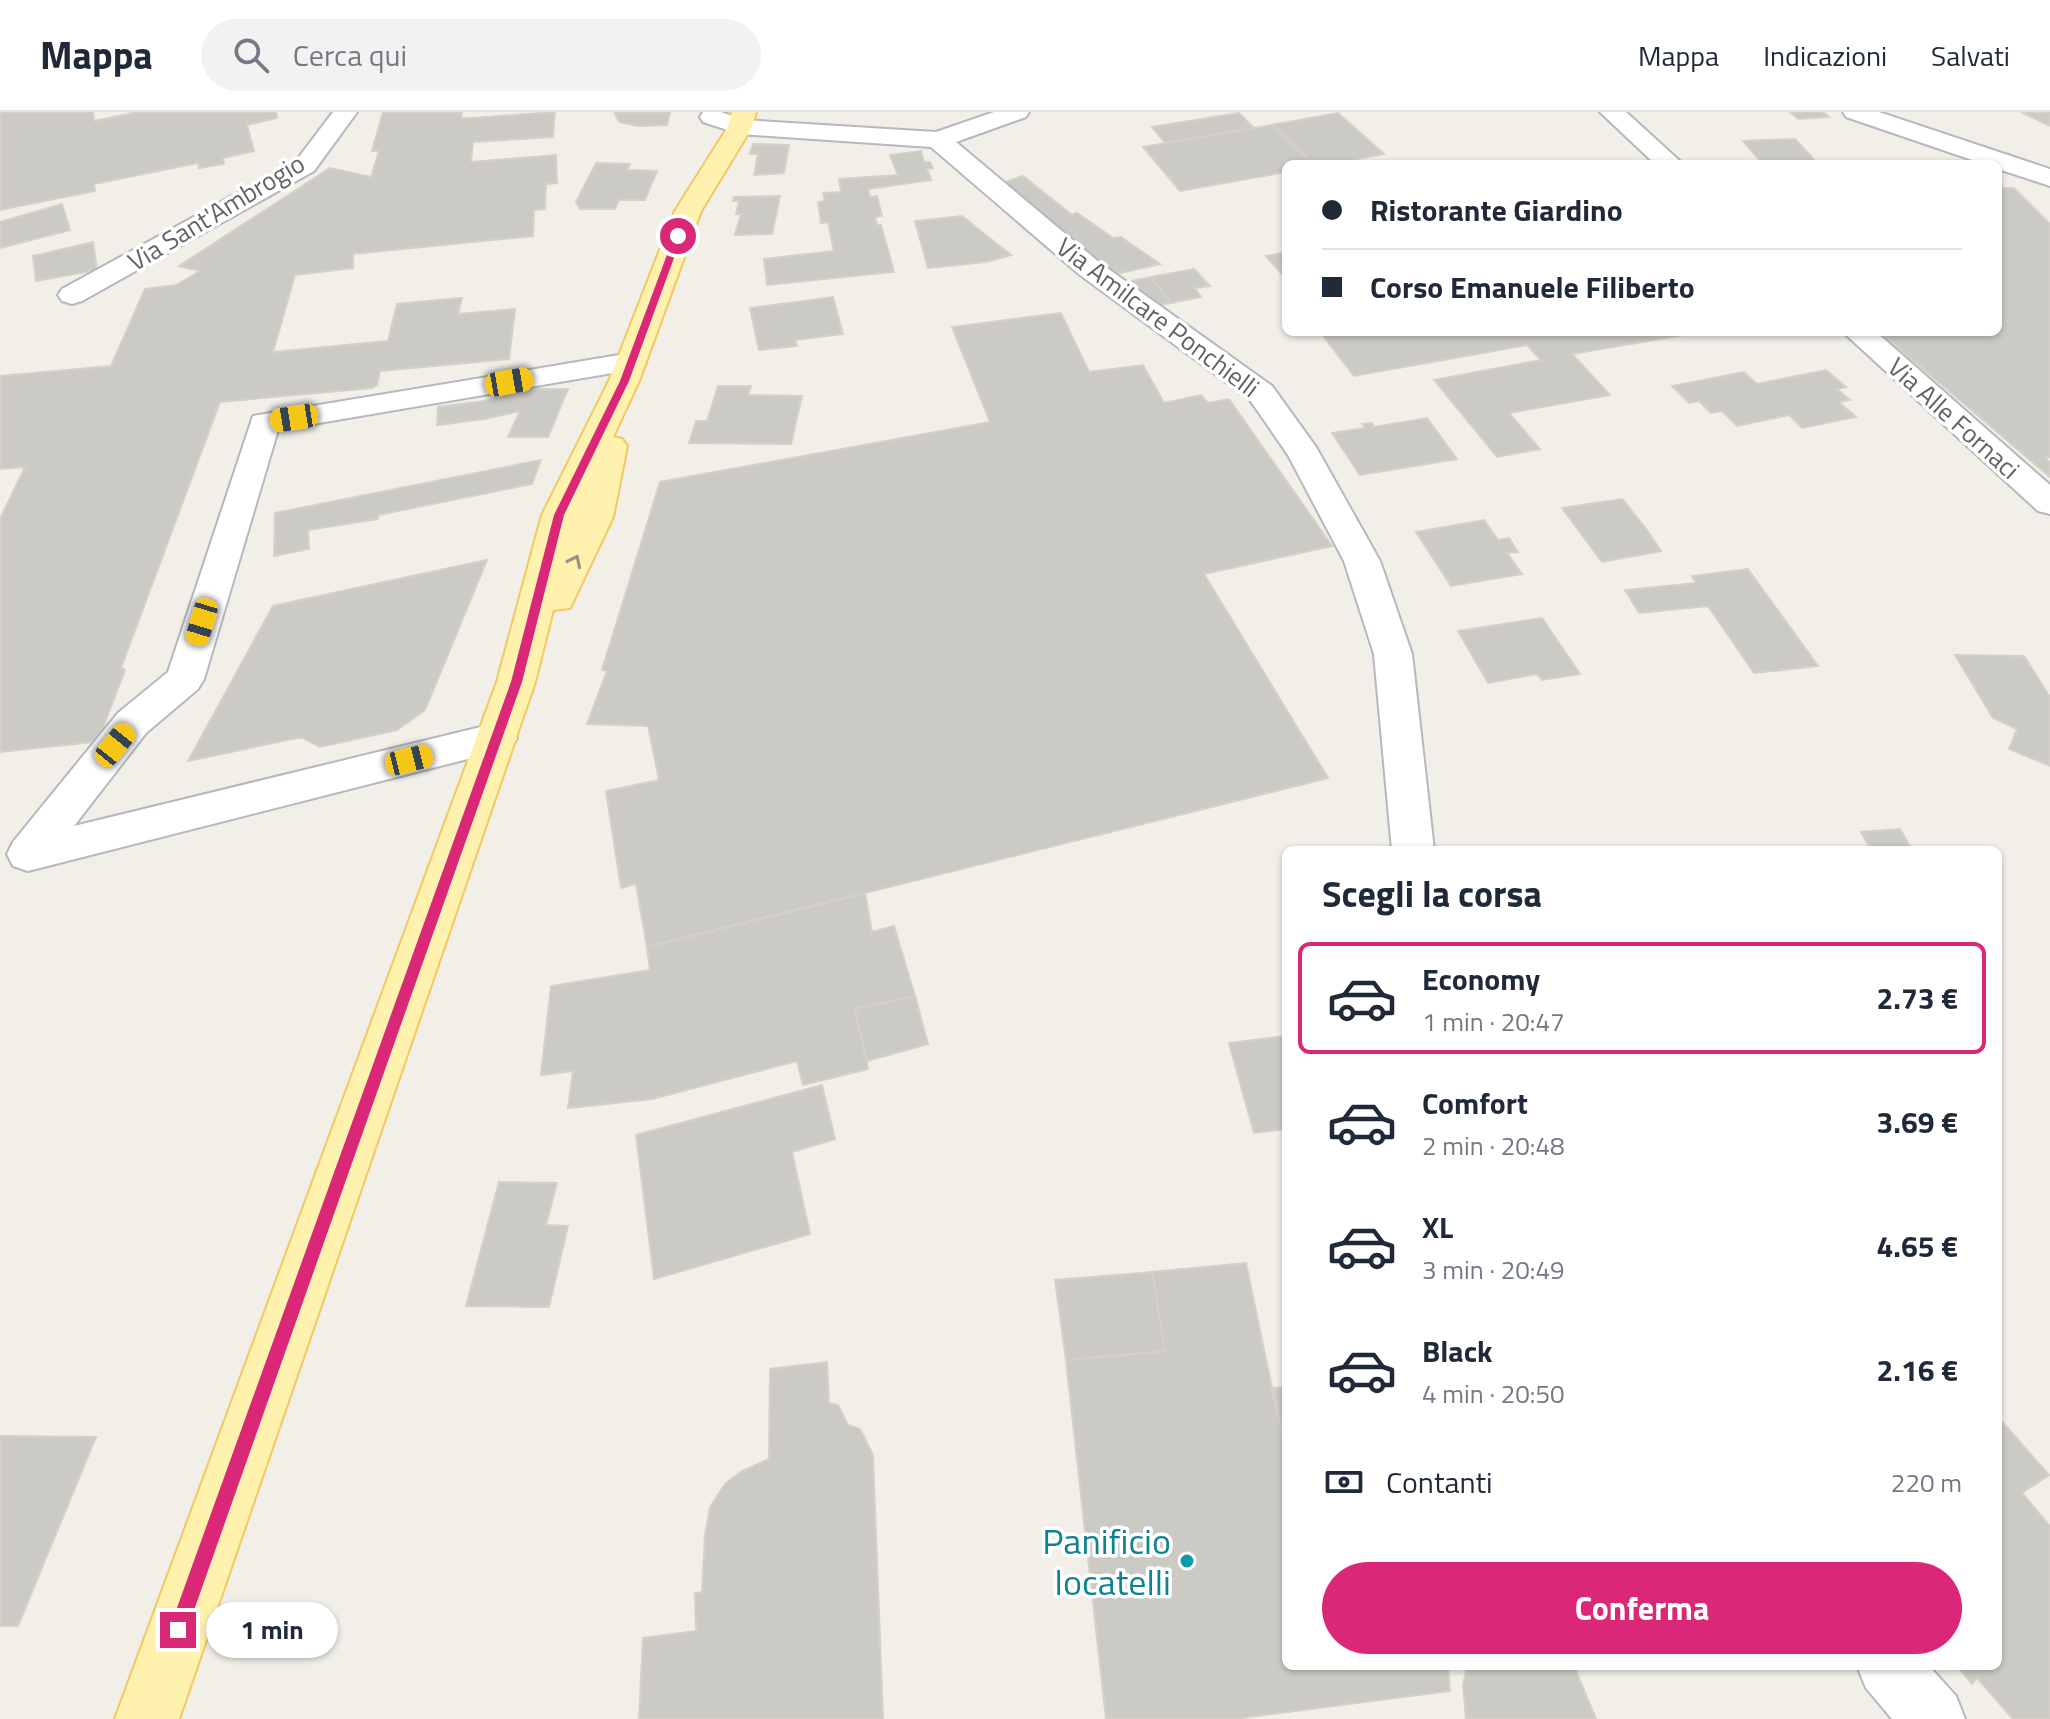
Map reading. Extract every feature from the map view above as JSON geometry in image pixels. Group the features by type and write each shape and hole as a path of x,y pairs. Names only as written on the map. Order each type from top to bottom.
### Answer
{"main road":[{"path":"688,211 697,148 713,114"},
{"path":"147,1719 516,682 596,517 628,372 688,211 742,120"}],"street":[{"name":"Via Sant'Ambrogio","path":"72,295 305,166 345,112"},
{"path":"713,114 742,120 938,140 1017,112"},
{"path":"1612,112 1666,160"},
{"path":"1855,112 1997,160"},
{"name":"Via Amilcare Ponchielli","path":"938,140 1090,269 1261,393 1304,454 1362,561 1393,654 1413,846"},
{"path":"2002,162 2050,178"},
{"name":"Via Alle Fornaci","path":"1862,336 2050,503"},
{"path":"497,738 28,854 132,723 185,679 264,423 628,372"},
{"path":"1891,1670 1933,1719"}],"building":[{"path":"0,112 93,112 94,121 138,112 276,112 277,118 247,125 254,151 223,158 224,164 199,168 198,163 94,184 95,191 0,210"},
{"path":"383,112 462,112 461,118 475,118 555,112 553,137 473,142 471,162 556,155 557,183 546,184 545,209 534,210 533,236 353,254 353,268 295,275 273,352 388,341 397,304 462,298 458,314 515,309 509,359 380,371 377,385 372,388 220,402 121,668 125,670 99,738 93,742 0,752 0,519 25,467 0,469 0,376 111,366 145,289 176,285 200,271 179,266 330,168 371,177 379,151 372,151"},
{"path":"670,112 667,125 638,126 619,122 615,113"},
{"path":"1790,112 1823,112 1829,117 1798,119"},
{"path":"2021,112 2050,112 2050,126"},
{"path":"1239,113 1254,128 1165,143 1152,127"},
{"path":"1338,113 1384,154 1352,160 1309,160 1272,125"},
{"path":"1272,125 1309,160 1282,160 1282,173 1180,191 1143,147"},
{"path":"1795,139 1814,160 1760,160 1743,141"},
{"path":"753,144 789,145 784,173 754,175 758,154 750,154"},
{"path":"921,151 924,162 930,162 933,168 927,169 931,180 868,189 870,197 877,196 882,216 875,217 877,225 881,225 894,272 767,285 764,259 834,251 828,222 821,223 818,202 825,201 823,193 841,192 839,179 898,175 890,155"},
{"path":"596,163 630,164 627,170 657,171 645,200 619,200 615,209 580,209 576,202"},
{"path":"1023,176 1072,215 1077,213 1113,238 1121,237 1160,264 1112,275 994,186"},
{"path":"2002,187 2014,188 2050,224 2050,457 2045,457 2050,463 2050,477 1885,336 2002,336"},
{"path":"780,196 772,234 735,235 741,214 736,214 739,201 733,201 734,197"},
{"path":"62,204 70,230 0,248 0,222"},
{"path":"962,216 1011,255 986,262 928,268 915,221"},
{"path":"93,242 97,270 36,281 33,256"},
{"path":"1282,253 1282,274 1266,256"},
{"path":"1194,269 1210,286 1195,288 1201,297 1171,303 1151,277"},
{"path":"1151,277 1171,303 1153,306 1122,283"},
{"path":"833,297 843,334 795,340 797,346 759,350 750,308"},
{"path":"1061,313 1089,372 1143,365 1164,403 1201,395 1208,403 1229,399 1332,546 1204,574 1328,778 647,947 636,884 621,888 606,791 659,780 648,726 587,724 607,671 602,670 660,482 990,422 952,327"},
{"path":"1323,336 1677,336 1572,354 1610,395 1509,413 1540,449 1497,457 1434,380 1541,360 1527,345 1354,376"},
{"path":"1826,370 1846,387 1837,389 1850,400 1839,402 1856,417 1802,428 1789,415 1737,426 1722,411 1711,413 1699,401 1689,403 1672,386 1744,372 1757,384"},
{"path":"718,386 751,386 748,395 802,396 791,444 689,443 696,421 707,421"},
{"path":"535,389 568,389 548,437 508,437 520,411 437,425 438,407 484,401"},
{"path":"1427,418 1457,459 1360,475 1332,433 1365,428 1362,424 1372,423 1374,427"},
{"path":"541,460 532,484 378,515 378,519 308,530 309,549 274,556 275,513"},
{"path":"1622,499 1661,551 1602,562 1562,508"},
{"path":"1484,520 1498,540 1509,538 1518,552 1507,553 1522,574 1451,586 1416,532"},
{"path":"487,560 425,710 397,730 320,747 297,738 188,761 273,606"},
{"path":"1748,569 1818,666 1754,673 1708,606 1639,613 1625,590 1696,583 1692,576"},
{"path":"1542,618 1580,674 1542,680 1537,674 1488,683 1458,631"},
{"path":"1955,655 2024,656 2050,697 2050,766 2009,749 2017,729 1993,718"},
{"path":"1900,829 1910,846 1869,846 1861,832"},
{"path":"865,893 872,932 894,926 915,996 855,1009 868,1069 803,1085 797,1061 652,1099 568,1108 573,1071 541,1075 551,986 650,970 647,947"},
{"path":"915,996 928,1044 867,1061 855,1009"},
{"path":"1282,1036 1282,1130 1254,1133 1229,1043"},
{"path":"822,1085 835,1139 792,1152 810,1234 654,1279 636,1135"},
{"path":"499,1182 557,1183 546,1225 568,1226 549,1307 466,1306"},
{"name":"Panificio locatelli","path":"1246,1263 1282,1436 1282,1670 1448,1670 1450,1691 1234,1719 1106,1719 1066,1360 1165,1351 1152,1272"},
{"path":"1152,1272 1165,1351 1066,1360 1055,1280"},
{"path":"827,1362 829,1403 838,1405 848,1425 860,1429 873,1455 883,1719 639,1719 643,1638 696,1631 695,1593 702,1592 710,1507 726,1483 742,1471 769,1459 770,1369"},
{"path":"1282,1387 1282,1434 1273,1388"},
{"path":"2002,1422 2049,1475 2022,1493 2050,1526 2050,1719 2013,1719 1977,1678 1972,1684 1960,1670 2002,1670"},
{"path":"0,1436 96,1437 18,1626 0,1626"},
{"path":"1466,1670 1576,1670 1596,1719 1466,1719 1463,1686"}],"place":[{"name":"Panificio locatelli","path":"1187,1561"}],"route":[{"path":"178,1630 497,738 516,682 559,515 624,381 678,236"}]}
